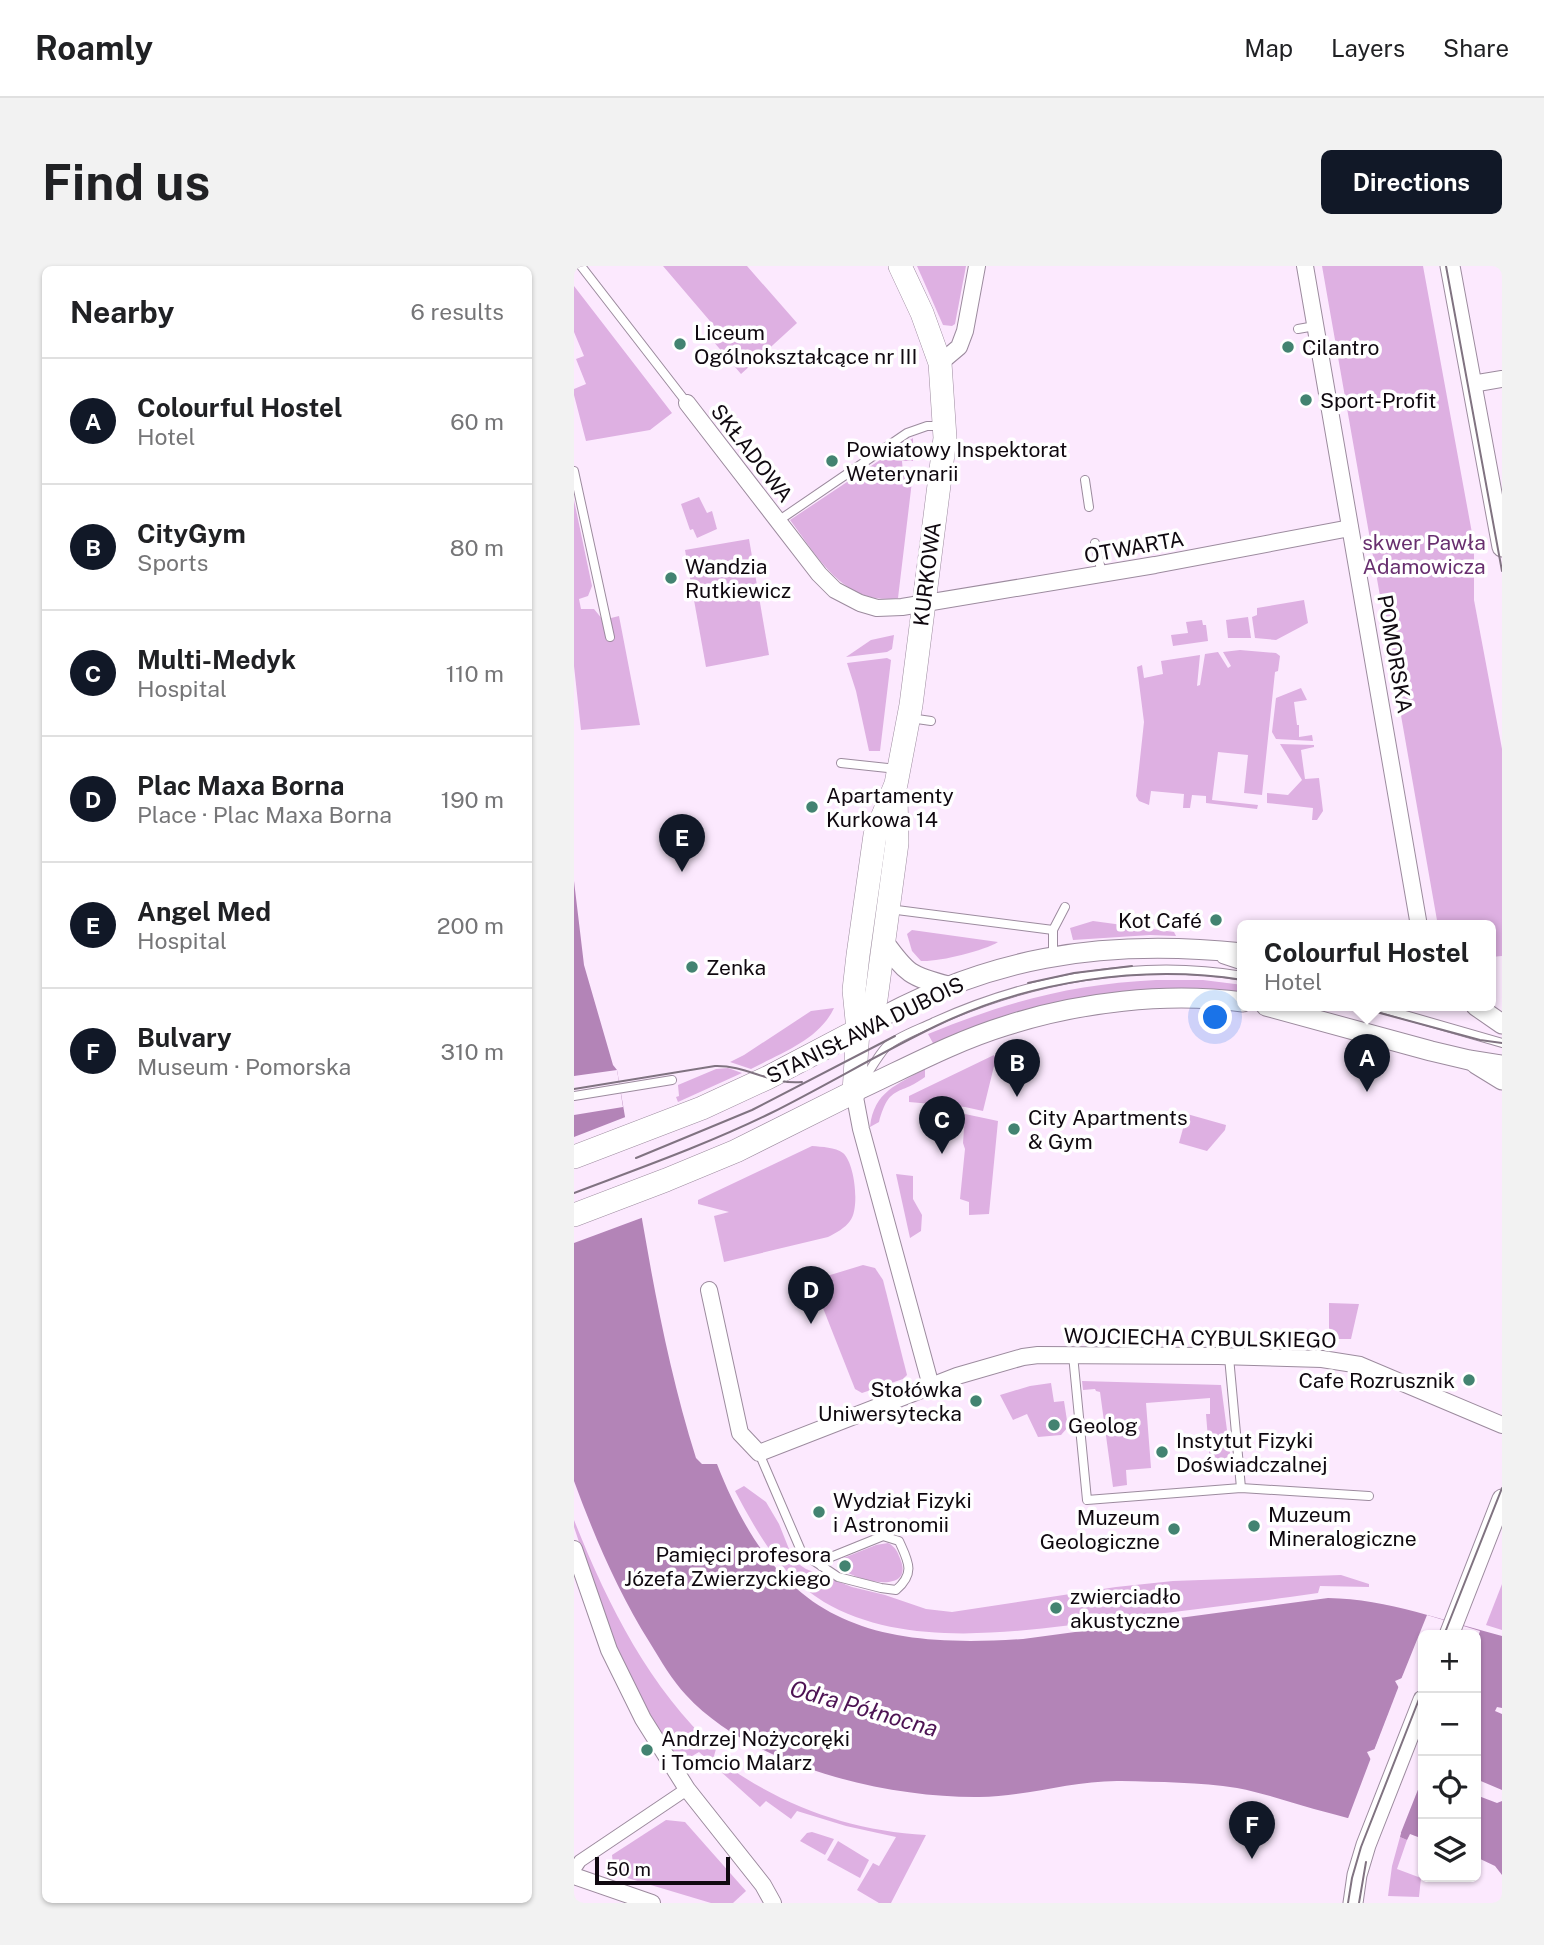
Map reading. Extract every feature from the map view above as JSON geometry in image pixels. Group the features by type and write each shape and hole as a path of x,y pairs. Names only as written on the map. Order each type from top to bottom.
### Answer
{"main road":[{"name":"KURKOWA","path":"854,1093 858,1030 854,990 875,835 920,720 924,604 945,426 940,363 922,313 900,266"},
{"name":"KURKOWA","path":"858,1030 872,1012 876,999 897,838 897,777"},
{"name":"STANISŁAWA DUBOIS","path":"574,1157 660,1125 767,1078 858,1030"},
{"path":"574,1215 736,1151 854,1093"}],"street":[{"path":"940,363 959,347 965,331 977,266"},
{"name":"POMORSKA","path":"1305,266 1418,920"},
{"path":"1450,266 1498,507 1502,547"},
{"path":"1472,384 1502,379"},
{"name":"SKŁADOWA","path":"687,403 819,574 835,590 860,603 877,608 924,604"},
{"name":"OTWARTA","path":"924,604 1350,528"},
{"path":"884,942 902,968 913,975 948,986"},
{"name":"STANISŁAWA DUBOIS","path":"858,1030 948,986 990,971 1053,955 1138,948 1192,948 1237,952"},
{"path":"931,1386 862,1133 854,1093 975,1037 1052,1013 1146,1000 1237,1002"},
{"path":"1285,1011 1469,1060 1502,1065"},
{"path":"1469,1060 1502,1080"},
{"path":"709,1290 740,1433 759,1453"},
{"name":"WOJCIECHA CYBULSKIEGO","path":"759,1453 931,1386 1023,1357 1322,1359 1350,1363 1502,1425"},
{"path":"1451,1629 1502,1499"},
{"path":"574,1549 609,1650 643,1719 687,1789 763,1885 773,1903"},
{"path":"1353,1903 1358,1870 1418,1713"},
{"path":"652,1903 574,1873 580,1861 687,1789"}],"lane":[{"name":"SKŁADOWA","path":"581,266 687,403"},
{"path":"1297,329 1315,326"},
{"path":"778,521 907,433 927,426 945,426"},
{"path":"574,471 610,637"},
{"path":"1085,480 1088,506"},
{"path":"1095,543 1102,574"},
{"path":"841,763 897,777"},
{"path":"1053,955 1053,930 1065,907"},
{"path":"888,909 1053,930"},
{"path":"1192,948 1237,964"},
{"path":"854,1093 886,1047 950,1015 1022,989 1098,973 1174,969 1237,975"},
{"path":"1391,1011 1502,1043"},
{"path":"574,1096 672,1080"},
{"path":"1073,1356 1087,1500 1241,1488 1369,1496"},
{"path":"1229,1357 1241,1488"},
{"path":"759,1453 802,1553 821,1566 838,1577 896,1590 904,1583 909,1564 899,1541 883,1536 831,1557 821,1566"}],"green space":[{"path":"663,266 747,266 797,323 741,374 713,341 721,334"},
{"path":"917,266 966,266 955,324 952,326 943,325"},
{"name":"skwer Pawła Adamowicza","path":"1322,266 1423,266 1474,544 1474,600 1502,749 1502,956 1496,957 1496,920 1437,920"},
{"path":"574,286 672,413 650,430 586,441 574,395 574,389 586,384 576,359 584,356 574,332"},
{"path":"913,438 913,461 902,461 903,473 913,473 898,598 862,594 847,587 834,576 790,520"},
{"path":"699,497 707,513 712,511 717,529 697,538 693,529 690,530 681,504"},
{"path":"574,500 592,586 588,596 579,599 581,609 594,609 603,620 619,616 640,725 581,730 574,666"},
{"path":"749,539 769,655 706,667 685,550"},
{"path":"1304,600 1308,623 1276,640 1255,638 1252,617 1257,615 1257,608"},
{"path":"1248,617 1251,638 1228,638 1226,620"},
{"path":"1202,620 1203,625 1206,625 1208,641 1173,646 1171,635 1188,633 1186,622"},
{"path":"894,635 892,649 887,652 846,657 871,640"},
{"path":"1240,650 1276,653 1280,656 1278,671 1275,672 1262,795 1244,793 1248,755 1218,752 1212,800 1258,805 1257,809 1206,803 1206,796 1192,795 1190,808 1183,808 1184,794 1151,791 1149,805 1139,801 1136,796 1144,722 1137,667 1142,665 1144,678 1163,674 1161,661 1200,655 1197,686 1200,685 1205,654 1218,652 1228,668 1231,666 1223,652"},
{"path":"887,658 891,660 880,751 869,751 847,663"},
{"path":"1301,688 1307,700 1294,702 1299,737 1312,735 1313,741 1276,739 1272,732 1276,698"},
{"path":"1280,744 1314,745 1301,750 1305,779 1319,778 1323,811 1317,820 1312,820 1313,808 1267,803 1267,793 1288,795 1302,780"},
{"path":"1093,921 1174,932 1176,936 1073,940 1070,928"},
{"path":"912,930 998,942 961,955 921,961 912,951 907,934"},
{"path":"1203,980 1237,984 1237,991 1200,988 1145,992 934,1045 928,1034 1040,996 1125,982"},
{"path":"834,1008 819,1029 786,1051 751,1069 730,1062 811,1011"},
{"path":"994,1055 996,1058 983,1111 909,1102 909,1096"},
{"path":"728,1068 742,1073 678,1102 678,1085 716,1069"},
{"path":"925,1069 925,1077 891,1096 879,1122 870,1127 876,1105 888,1090"},
{"path":"965,1114 998,1121 989,1214 969,1215 969,1202 960,1199"},
{"path":"1187,1114 1226,1125 1225,1130 1207,1151 1179,1143"},
{"path":"812,1146 836,1150 847,1158 851,1166 855,1197 850,1221 828,1237 724,1262 714,1216 729,1212 698,1204 698,1200"},
{"path":"896,1174 913,1176 913,1199 922,1215 921,1231 910,1238"},
{"path":"863,1265 875,1268 883,1280 907,1375 903,1379 862,1393 855,1389 821,1303 820,1292 827,1276"},
{"path":"1329,1303 1359,1304 1351,1339 1329,1339"},
{"path":"1082,1381 1221,1385 1229,1462 1210,1464 1206,1414 1210,1414 1210,1398 1146,1403 1151,1468 1126,1470 1127,1485 1113,1487 1100,1392 1095,1389 1083,1390"},
{"path":"1051,1383 1054,1402 1064,1401 1068,1427 1061,1435 1038,1437 1027,1414 1013,1420 1000,1395"},
{"path":"744,1486 766,1502 797,1563 852,1587 926,1609 952,1612 1173,1581 1341,1575 1369,1584 1369,1587 1320,1586 1318,1593 1006,1632 929,1632 892,1627 857,1617 824,1602 795,1580 772,1553 735,1491"},
{"path":"574,1520 632,1643 670,1699 716,1749 714,1756 762,1788 814,1812 869,1828 926,1835 891,1903 879,1903 857,1890 873,1863 879,1866 896,1837 797,1811 791,1819 766,1801 760,1807 699,1752 687,1759 674,1756 612,1641"},
{"path":"888,1543 895,1548 901,1561 902,1572 898,1579 877,1582 864,1579 838,1565 841,1559"},
{"path":"1502,1584 1502,1630 1486,1625"},
{"path":"666,1820 685,1822 746,1891 733,1903 711,1903 614,1874 612,1855"},
{"path":"807,1833 834,1839 825,1855 800,1841"},
{"path":"1400,1837 1407,1840 1397,1869 1418,1877 1418,1882 1421,1882 1419,1897 1388,1896"},
{"path":"838,1841 869,1860 860,1878 827,1860"}],"water":[{"name":"Odra Północna","path":"574,881 584,965 613,1065 617,1070 659,1314 696,1458 702,1464 717,1464 741,1516 768,1558 798,1590 832,1613 872,1629 916,1638 966,1641 1023,1639 1328,1598 1372,1602 1480,1630 1418,1630 1418,1645 1402,1678 1395,1681 1399,1688 1375,1749 1367,1752 1371,1760 1418,1774 1418,1837 1410,1834 1407,1840 1400,1837 1401,1833 1266,1795 1209,1785 1103,1781 979,1797 903,1791 863,1784 783,1759 746,1741 713,1720 686,1695 638,1624 617,1584 574,1481"},
{"path":"1481,1630 1502,1636 1502,1708 1497,1707 1495,1711 1502,1714 1502,1790 1481,1781"},
{"path":"1481,1797 1497,1803 1502,1801 1502,1875 1495,1866 1481,1859"}],"pier":[{"path":"617,1070 623,1107 574,1115 574,1076"},
{"path":"628,1116 644,1217 574,1243 574,1137"},
{"path":"1427,1615 1477,1630 1421,1630"},
{"path":"1418,1637 1418,1687 1400,1682"},
{"path":"1400,1683 1418,1689 1418,1766 1373,1753"},
{"path":"1372,1755 1418,1769 1418,1790 1398,1840 1397,1835 1347,1821"}],"tram line":[{"path":"1446,266 1502,571"},
{"path":"1028,983 1074,973 1132,966"},
{"path":"574,1193 747,1124 971,1010 1047,987 1086,980 1165,974 1237,979"},
{"path":"1373,1011 1480,1040 1502,1043"},
{"path":"636,1158 752,1110 895,1036"},
{"path":"574,1089 715,1066 737,1068 780,1081 802,1082"},
{"path":"1446,1630 1502,1488"},
{"path":"1348,1903 1361,1847 1421,1693"},
{"path":"1359,1903 1366,1862"}],"place":[{"name":"Liceum Ogólnokształcące nr III","path":"680,344"},
{"name":"Cilantro","path":"1288,347"},
{"name":"Sport-Profit","path":"1306,400"},
{"name":"Powiatowy Inspektorat Weterynarii","path":"832,461"},
{"name":"Wandzia Rutkiewicz","path":"671,578"},
{"name":"Apartamenty Kurkowa 14","path":"812,807"},
{"name":"Angel Med","path":"682,872"},
{"name":"Kot Café","path":"1216,920"},
{"name":"Zenka","path":"692,967"},
{"name":"Colourful Hostel","path":"1367,1092"},
{"name":"CityGym","path":"1017,1097"},
{"name":"City Apartments & Gym","path":"1014,1129"},
{"name":"Multi-Medyk","path":"942,1154"},
{"name":"Plac Maxa Borna","path":"811,1324"},
{"name":"Cafe Rozrusznik","path":"1469,1380"},
{"name":"Stołówka Uniwersytecka","path":"976,1401"},
{"name":"Geolog","path":"1054,1425"},
{"name":"Instytut Fizyki Doświadczalnej","path":"1162,1452"},
{"name":"Wydział Fizyki i Astronomii","path":"819,1512"},
{"name":"Muzeum Mineralogiczne","path":"1254,1526"},
{"name":"Muzeum Geologiczne","path":"1174,1529"},
{"name":"Pamięci profesora Józefa Zwierzyckiego","path":"845,1566"},
{"name":"zwierciadło akustyczne","path":"1056,1608"},
{"name":"Andrzej Nożycoręki i Tomcio Malarz","path":"647,1750"},
{"name":"Bulvary","path":"1252,1859"}]}
